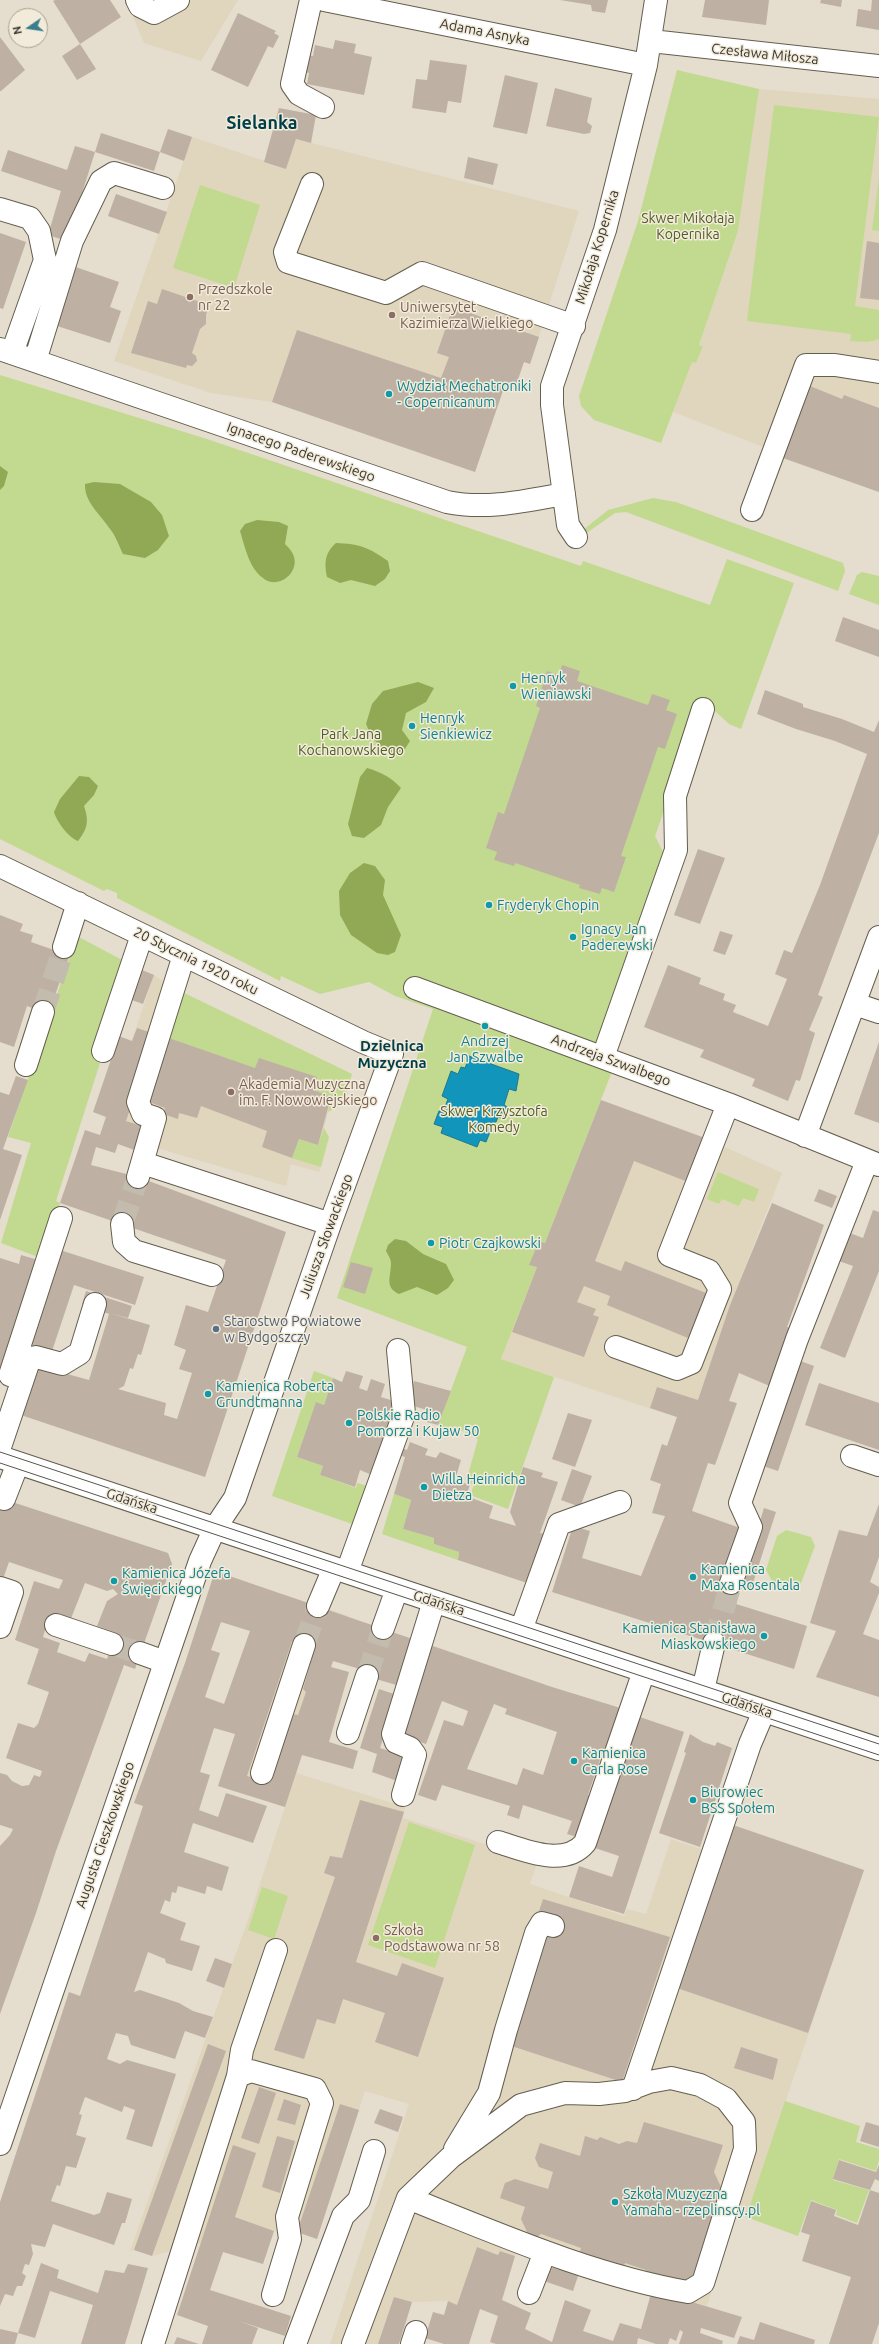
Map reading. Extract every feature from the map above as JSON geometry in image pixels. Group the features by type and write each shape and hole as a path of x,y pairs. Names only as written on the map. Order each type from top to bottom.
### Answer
{"street":[{"path":"137,0 140,6 154,13 178,0"},
{"path":"311,0 292,84 299,94 323,107"},
{"name":"Adama Asnyka","path":"324,0 646,65"},
{"name":"Mikołaja Kopernika","path":"564,494 551,395 605,230 646,65 651,41 656,0"},
{"name":"Czesława Miłosza","path":"651,41 879,66"},
{"path":"35,361 72,241 101,181 114,173 163,188"},
{"path":"312,184 285,252 288,262 386,293 422,273 574,326"},
{"path":"0,209 30,218 39,230 45,260 6,351"},
{"name":"Ignacego Paderewskiego","path":"6,351 446,502 474,506 525,501 564,494"},
{"path":"752,510 806,365 834,365 879,372"},
{"path":"564,494 568,525 576,537"},
{"path":"603,1056 676,850 675,796 703,710"},
{"name":"20 Stycznia 1920 roku","path":"0,866 363,1042 392,1054"},
{"path":"64,947 78,903"},
{"path":"103,1051 142,935"},
{"path":"806,1136 879,937"},
{"path":"184,955 138,1102 143,1114 155,1118 140,1170 330,1224"},
{"name":"Andrzeja Szwalbego","path":"415,988 603,1056 728,1104 873,1163"},
{"path":"855,1004 879,1012"},
{"path":"26,1065 42,1012"},
{"name":"Juliusza Słowackiego","path":"216,1528 235,1498 330,1224 392,1054"},
{"path":"616,1348 677,1369 691,1363 720,1289 710,1272 669,1255 728,1104"},
{"path":"731,1583 751,1527 740,1503 797,1339 873,1163"},
{"path":"0,1407 61,1218"},
{"path":"122,1224 124,1242 134,1251 212,1274"},
{"path":"0,1446 30,1358 36,1357 62,1364 80,1353 95,1304"},
{"path":"318,1606 340,1570 404,1414 398,1350"},
{"path":"852,1456 879,1465"},
{"path":"4,1499 9,1460"},
{"name":"Gdańska","path":"9,1460 879,1749"},
{"path":"522,1630 559,1524 620,1502"},
{"name":"Augusta Cieszkowskiego","path":"0,2144 200,1560 216,1528"},
{"path":"0,1588 12,1592 0,1627"},
{"path":"383,1628 397,1589"},
{"path":"403,1795 415,1755 410,1748 396,1742 393,1734 434,1601"},
{"path":"56,1625 112,1644"},
{"path":"703,1690 714,1643"},
{"path":"262,1773 304,1645"},
{"path":"140,1653 165,1662"},
{"path":"498,1842 529,1852 550,1856 567,1856 578,1851 585,1843 635,1693 644,1671"},
{"path":"348,1733 367,1676"},
{"path":"633,2089 750,1744 764,1711"},
{"path":"451,2157 489,2093 506,2030 536,1933 542,1923 553,1926"},
{"path":"153,2344 238,2076 242,2050 276,1950"},
{"path":"238,2076 251,2071 315,2089 322,2103 287,2218 290,2239 273,2295"},
{"path":"353,2344 408,2198 451,2157 521,2105 565,2094 599,2094 633,2089 648,2082 671,2078 700,2085 726,2099 744,2122 745,2149 703,2282 688,2292 632,2280 544,2252 408,2198"},
{"path":"295,2344 343,2216 359,2200 374,2151"},
{"path":"529,2293 544,2252"}],"shaded area":[{"path":"126,0 238,0 201,61 144,43"},
{"path":"759,89 879,99 879,492 783,458 784,455 673,412 692,362 696,363 703,346 699,345 738,231"},
{"name":"Uniwersytet Kazimierza Wielkiego","path":"192,137 286,168 296,139 579,211 530,364 524,362 516,385 506,382 475,472 272,402 211,393 114,361"},
{"name":"Akademia Muzyczna im. F. Nowowiejskiego","path":"154,975 173,988 352,1074 343,1104 328,1112 324,1128 329,1137 319,1172 291,1164 286,1186 140,1143 118,1144 115,1153 96,1147"},
{"path":"601,1100 705,1138 782,1173 730,1305 691,1422 501,1359 537,1268 529,1265 539,1241 545,1243"},
{"path":"283,1594 348,1616 296,1773 405,1807 403,1818 538,1861 530,1884 624,1916 627,1909 646,1914 671,1839 704,1850 733,1825 864,1870 747,2215 736,2212 707,2306 517,2251 515,2256 500,2251 498,2255 477,2247 457,2305 448,2301 412,2302 395,2297 378,2344 330,2344 409,2104 365,2091 317,2239 297,2232 274,2231 235,2217 223,2252 200,2243 152,2256 134,2250 130,2251 249,1917 285,1807 218,1786"}],"green space":[{"name":"Skwer Mikołaja Kopernika","path":"677,70 759,89 738,231 699,345 703,346 696,363 692,362 661,443 594,420 581,406 579,396 638,221"},
{"path":"774,105 879,117 855,306 879,310 879,339 868,342 850,341 851,334 747,321"},
{"path":"879,178 879,231 872,230"},
{"path":"200,185 260,205 234,288 173,268"},
{"name":"Park Jana Kochanowskiego","path":"0,375 207,439 581,566 583,561 710,605 727,559 794,583 741,729 729,724 703,700 655,836 670,866 603,1056 611,1074 545,1243 539,1241 530,1265 537,1267 501,1359 554,1377 508,1509 470,1495 474,1485 466,1482 478,1439 456,1427 444,1428 438,1425 467,1347 337,1298 433,1009 395,996 369,982 320,994 281,976 280,981 117,898 117,893 107,889 104,891 0,839"},
{"path":"0,466 8,472 4,486 0,490"},
{"path":"94,482 120,484 151,502 162,515 169,536 158,550 145,558 123,554 114,535 87,497 85,484"},
{"path":"653,498 676,502 843,563 845,571 838,591 626,512 615,513 588,532 583,530 608,510"},
{"path":"257,520 279,522 288,526 285,544 293,553 295,563 290,574 280,581 274,582 263,578 254,569 248,557 240,531 245,524"},
{"path":"336,543 358,545 375,552 388,561 390,571 385,579 375,586 351,580 340,583 327,577 326,558"},
{"path":"862,572 879,576 879,605 849,594 857,575"},
{"path":"418,682 434,688 426,702 406,713 402,730 410,741 403,752 390,754 372,738 366,724 372,704 383,691"},
{"path":"367,768 386,776 401,788 388,807 381,825 364,838 352,836 348,824 360,777"},
{"path":"79,776 89,777 98,786 94,795 84,806 87,816 87,824 78,841 63,829 54,812 60,799"},
{"path":"364,863 375,866 385,880 383,895 401,935 395,952 388,955 377,953 351,935 340,915 339,891 350,873"},
{"path":"77,936 124,961 99,1047 100,1063 56,1201 60,1203 46,1260 1,1243 31,1143 8,1137"},
{"path":"178,990 352,1074 343,1104 328,1112 331,1097 166,1037"},
{"path":"324,1128 329,1137 321,1167 292,1158 299,1139 318,1145"},
{"path":"718,1172 759,1189 754,1202 743,1198 739,1206 722,1199 719,1204 707,1199"},
{"path":"395,1239 406,1241 423,1254 446,1264 454,1280 448,1288 437,1295 417,1287 399,1294 394,1291 391,1288 389,1281 391,1262 386,1251 388,1245"},
{"path":"314,1371 333,1378 324,1405 316,1403 297,1457 323,1466 320,1475 356,1488 357,1483 368,1486 355,1525 272,1496"},
{"path":"394,1494 411,1500 403,1529 434,1538 434,1544 459,1552 458,1560 382,1534"},
{"path":"786,1530 811,1537 815,1546 801,1583 791,1588 772,1581 766,1570 777,1536"},
{"path":"409,1822 475,1845 435,1968 368,1945"},
{"path":"262,1887 288,1896 274,1939 248,1930"},
{"path":"785,2101 860,2126 856,2142 879,2149 879,2160 876,2171 839,2159 833,2180 869,2190 857,2223 836,2215 837,2210 811,2200 798,2236 746,2217"}],"water":[{"path":"469,1056 519,1074 516,1091 509,1089 504,1105 509,1108 505,1119 498,1117 496,1122 494,1122 486,1142 480,1140 477,1147 441,1133 443,1127 434,1124 439,1111 443,1112 448,1099 442,1096 451,1071 458,1074 461,1067 465,1068"}],"building":[{"path":"110,0 121,17 80,44 53,1"},
{"path":"560,0 608,0 605,13 592,11 591,5"},
{"path":"705,0 769,0 766,25 702,17"},
{"path":"821,0 842,0 841,7 820,3"},
{"path":"872,0 879,0 879,30 856,26 858,9 871,11"},
{"path":"238,13 276,31 274,33 279,36 273,48 268,46 248,87 211,70"},
{"path":"0,37 25,70 0,91"},
{"path":"335,40 356,44 354,53 372,57 364,95 307,84 309,73 302,71 306,55 313,56 315,45 333,49"},
{"path":"80,44 96,69 77,80 62,56"},
{"path":"430,60 467,65 461,103 448,101 446,113 412,108 416,79 427,80"},
{"path":"505,75 538,83 527,134 493,127"},
{"path":"555,88 592,98 587,122 592,126 590,133 584,134 546,126"},
{"path":"279,108 316,115 311,143 296,139 286,169 264,162"},
{"path":"168,129 192,137 184,161 160,152"},
{"path":"101,133 160,152 154,171 95,152"},
{"path":"75,146 95,152 67,241 48,235 61,191 1,171 8,150 67,170"},
{"path":"468,157 498,164 493,185 464,178"},
{"path":"116,194 167,212 159,234 108,216"},
{"path":"0,233 26,242 3,309 0,308"},
{"path":"867,241 879,243 879,300 860,298"},
{"path":"67,264 119,282 110,307 121,311 110,343 54,325"},
{"path":"162,289 209,305 206,315 206,324 200,329 192,353 196,356 197,361 192,366 187,365 186,368 131,353 148,301 157,304"},
{"name":"Wydział Mechatroniki - Copernicanum","path":"453,307 539,337 530,364 524,362 516,385 506,382 475,472 272,402 297,330 441,378 449,357 437,353"},
{"path":"810,386 842,399 844,395 879,408 879,492 783,458"},
{"path":"843,617 879,630 879,657 835,641"},
{"path":"562,665 580,671 577,681 648,705 652,694 670,700 666,710 677,714 665,749 658,747 621,856 626,857 614,892 602,888 600,894 579,888 580,885 515,863 514,866 494,860 497,852 486,848 498,812 504,814 540,708 536,706 547,671 559,675"},
{"path":"765,690 803,704 803,707 842,719 874,732 879,720 879,833 818,995 823,997 809,1030 815,1033 800,1081 796,1080 788,1101 752,1086 755,1079 700,1057 704,1050 644,1027 668,965 701,978 699,984 725,994 723,1000 736,1005 733,1012 768,1026 787,979 775,974 784,950 792,953 820,885 867,754 835,741 796,729 757,714"},
{"path":"698,849 725,858 700,924 674,915"},
{"path":"0,915 23,924 20,931 33,935 31,942 54,950 72,949 48,1014 27,1006 14,1047 0,1042"},
{"path":"720,931 733,935 725,955 713,951"},
{"path":"135,967 154,975 143,1004 126,998"},
{"path":"137,1028 155,1034 126,1121 145,1127 137,1151 118,1144 115,1153 96,1147 91,1165 138,1177 286,1232 205,1477 15,1413 31,1364 89,1380 109,1314 82,1304 86,1291 132,1306 128,1318 109,1313 150,1325 141,1355 138,1354 133,1369 130,1368 124,1386 118,1389 166,1403 164,1415 177,1419 192,1373 179,1369 186,1350 174,1345 186,1305 208,1312 226,1260 60,1203 85,1130 100,1135 106,1117 93,1112 119,1036 132,1041"},
{"path":"166,1037 255,1068 259,1058 317,1077 316,1091 331,1097 318,1145 299,1139 292,1158 262,1147 267,1131 201,1106 197,1118 179,1113 178,1119 163,1114 165,1108 144,1100"},
{"path":"879,1042 879,1123 854,1114"},
{"path":"16,1076 28,1080 3,1149 22,1155 0,1220 0,1092 9,1095"},
{"path":"601,1100 705,1138 688,1182 634,1161 595,1261 621,1271 625,1261 706,1293 688,1338 607,1305 610,1296 584,1286 577,1302 596,1309 593,1315 599,1317 584,1357 512,1332 537,1267 529,1265 539,1241 545,1243"},
{"path":"819,1189 837,1196 832,1208 814,1201"},
{"path":"772,1203 824,1225 787,1327 794,1329 772,1387 739,1373 729,1401 737,1403 715,1465 708,1463 692,1511 743,1529 740,1586 736,1604 807,1626 794,1669 552,1592 573,1526 590,1531 582,1558 641,1576 665,1516 652,1513 661,1484 650,1480 662,1444 667,1446 677,1417 650,1408 657,1387 698,1400 730,1305"},
{"path":"873,1210 879,1212 879,1271 845,1358 820,1348 853,1266 836,1260 847,1232 863,1238"},
{"path":"60,1250 144,1277 135,1305 74,1285 52,1351 30,1344"},
{"path":"21,1255 38,1260 0,1380 0,1258 19,1264"},
{"path":"351,1262 373,1268 365,1294 343,1287"},
{"path":"795,1359 814,1366 778,1471 760,1465"},
{"path":"346,1371 363,1376 359,1388 367,1391 371,1379 385,1384 381,1397 397,1402 384,1441 407,1450 410,1442 428,1449 425,1455 436,1458 440,1452 461,1460 455,1480 470,1485 466,1496 493,1506 489,1518 516,1526 510,1512 523,1467 543,1473 541,1477 558,1482 540,1533 549,1535 533,1585 458,1560 459,1552 434,1544 434,1538 403,1529 411,1500 394,1494 405,1457 381,1449 372,1475 360,1470 355,1487 320,1475 323,1466 297,1457 316,1402 324,1405 333,1378 342,1382"},
{"path":"414,1381 451,1391 438,1425 427,1422 430,1411 407,1404"},
{"path":"819,1383 879,1403 879,1450 805,1425"},
{"path":"568,1413 592,1420 575,1467 552,1459"},
{"path":"572,1469 592,1476 580,1507 561,1500"},
{"path":"0,1498 168,1553 172,1564 135,1669 124,1665 56,1851 36,1913 0,2014 0,1846 10,1835 13,1829 0,1825 0,1773 7,1775 12,1781 22,1786 29,1785 34,1775 40,1777 42,1771 6,1758 18,1723 34,1728 38,1724 49,1692 27,1684 39,1649 15,1640 34,1581 59,1589 63,1580 9,1562 3,1579 0,1578","holes":["85,1583 107,1591 113,1589 118,1594 107,1601 97,1626 116,1633 107,1659 89,1653 85,1662 57,1652 60,1643 43,1637 50,1614 70,1621"]},
{"path":"879,1504 879,1557 870,1582 879,1587 879,1593 863,1634 879,1640 879,1697 816,1677 836,1631 810,1623 839,1530 867,1536"},
{"path":"764,1508 776,1512 751,1589 740,1586"},
{"path":"215,1571 552,1687 627,1710 612,1754 603,1751 588,1795 592,1796 577,1837 567,1834 572,1821 523,1805 519,1819 507,1815 510,1806 442,1785 436,1801 418,1795 444,1720 463,1726 468,1711 442,1701 426,1744 400,1735 400,1686 362,1675 363,1670 333,1661 331,1667 349,1672 329,1742 358,1751 353,1769 302,1755 285,1807 218,1786 235,1734 214,1728 200,1772 210,1775 199,1810 218,1817 226,1793 267,1806 253,1843 193,1823 184,1852 229,1867 222,1891 207,1886 205,1894 178,1886 176,1893 172,1892 170,1902 165,1900 160,1913 186,1923 180,1940 200,1946 192,1971 166,1963 165,1959 148,1952 134,1992 140,1990 179,2003 193,2011 213,2017 205,2038 185,2031 175,2059 131,2045 128,2036 116,2033 107,2059 120,2064 127,2060 176,2074 152,2147 126,2139 135,2110 124,2106 122,2112 85,2097 79,2114 82,2115 76,2135 86,2138 76,2168 66,2166 60,2186 57,2185 51,2201 94,2215 100,2213 107,2192 132,2199 125,2223 122,2223 114,2245 53,2224 45,2247 31,2244 33,2254 29,2265 25,2264 22,2273 26,2276 22,2286 17,2286 13,2296 5,2294 0,2306 0,2202 69,1992 80,1996 143,1806 134,1803 185,1663","holes":["221,1622 250,1631 224,1704 205,1697 220,1653 211,1650","292,1641 315,1648 303,1689 306,1692 298,1715 293,1714 269,1783 247,1776","494,1704 507,1709 505,1714 557,1732 543,1775 523,1768 517,1785 467,1769"]},
{"path":"379,1689 397,1695 380,1748 408,1757 400,1782 372,1772 377,1754 360,1748"},
{"path":"631,1714 684,1732 624,1914 569,1897 579,1866 612,1877 619,1856 586,1845"},
{"name":"Biurowiec BSS Społem","path":"690,1734 703,1742 715,1746 717,1742 732,1748 700,1847 659,1833 686,1753 684,1752"},
{"path":"360,1800 404,1812 356,1962 397,1976 402,1963 444,1978 418,2057 375,2042 385,2013 343,1999 335,2024 317,2019 304,2059 274,2050 335,1877 324,1873 330,1856 342,1858"},
{"path":"733,1825 864,1870 808,2033 677,1988"},
{"path":"543,1899 670,1937 622,2082 496,2041"},
{"path":"215,1958 232,1964 224,1988 206,1981"},
{"path":"208,2044 226,2051 152,2256 134,2250"},
{"path":"741,2047 778,2059 773,2080 734,2068"},
{"path":"259,2087 276,2093 259,2144 241,2138"},
{"path":"284,2099 301,2105 295,2125 277,2120"},
{"path":"340,2104 359,2110 317,2239 297,2232"},
{"path":"380,2109 403,2117 398,2132 374,2123"},
{"name":"Szkoła Muzyczna Yamaha - rzeplinscy.pl","path":"644,2122 723,2145 714,2172 722,2189 695,2276 674,2285 650,2278 646,2270 625,2263 622,2272 578,2259 581,2248 541,2234 537,2237 527,2232 521,2219 525,2207 500,2198 505,2183 515,2179 548,2189 553,2172 539,2167 535,2158 540,2143 580,2156 585,2136 597,2140 600,2137 619,2144 627,2141 637,2143"},
{"path":"866,2122 879,2126 879,2147 860,2141"},
{"path":"277,2136 295,2141 280,2193 262,2187"},
{"path":"233,2145 256,2153 235,2217 274,2231 263,2264 223,2252 210,2290 291,2316 285,2336 239,2321 258,2328 252,2344 202,2344 208,2326 177,2315"},
{"path":"839,2160 876,2172 879,2165 879,2181 875,2179 870,2190 833,2179"},
{"path":"870,2190 879,2193 879,2323 872,2344 829,2344 851,2277 802,2261 810,2235 801,2232 811,2201 836,2210 834,2216 858,2225"},
{"path":"477,2247 498,2255 500,2251 515,2256 502,2300 531,2313 525,2329 552,2342 565,2300 591,2310 583,2331 613,2341 620,2323 641,2329 652,2290 742,2317 734,2338 701,2328 700,2333 723,2341 722,2344 679,2344 683,2332 680,2330 676,2341 670,2338 668,2344 656,2344 638,2338 637,2344 496,2344 490,2342 498,2316 480,2309 469,2344 444,2344 425,2338 433,2312 444,2315 448,2301 457,2305"},
{"path":"547,2262 579,2273 573,2291 541,2280"},
{"path":"41,2263 59,2270 57,2278 98,2293 105,2270 124,2273 128,2264 148,2268 125,2344 81,2344 93,2305 50,2291 35,2338 18,2333"},
{"path":"394,2297 412,2302 399,2344 378,2344"},
{"path":"760,2322 815,2340 814,2344 737,2344 740,2336 754,2340"},
{"path":"0,2329 18,2333 15,2344 0,2344"},
{"path":"177,2337 199,2344 174,2344"}],"tunnel":[{"path":"43,1012 64,947"},
{"path":"122,1224 138,1177"},
{"path":"714,1643 731,1583"},
{"path":"304,1645 318,1606"},
{"path":"367,1676 383,1628"},
{"path":"112,1644 140,1653"}],"tram line":[{"path":"0,1452 879,1744"},
{"path":"0,1463 879,1755"}],"place":[{"name":"Przedszkole nr 22","path":"190,297"},
{"name":"Uniwersytet Kazimierza Wielkiego","path":"392,315"},
{"name":"Wydział Mechatroniki - Copernicanum","path":"389,394"},
{"name":"Henryk Wieniawski","path":"513,686"},
{"name":"Henryk Sienkiewicz","path":"412,726"},
{"name":"Fryderyk Chopin","path":"489,905"},
{"name":"Ignacy Jan Paderewski","path":"573,937"},
{"name":"Andrzej Jan Szwalbe","path":"485,1026"},
{"name":"Akademia Muzyczna im. F. Nowowiejskiego","path":"231,1092"},
{"name":"Piotr Czajkowski","path":"431,1243"},
{"name":"Starostwo Powiatowe w Bydgoszczy","path":"216,1329"},
{"name":"Kamienica Roberta Grundtmanna","path":"208,1394"},
{"name":"Polskie Radio Pomorza i Kujaw 50","path":"349,1423"},
{"name":"Willa Heinricha Dietza","path":"424,1487"},
{"name":"Kamienica Maxa Rosentala","path":"693,1577"},
{"name":"Kamienica Józefa Święcickiego","path":"114,1581"},
{"name":"Kamienica Stanisława Miaskowskiego","path":"764,1636"},
{"name":"Kamienica Carla Rose","path":"574,1761"},
{"name":"Biurowiec BSS Społem","path":"693,1800"},
{"name":"Szkoła Podstawowa nr 58","path":"376,1938"},
{"name":"Szkoła Muzyczna Yamaha - rzeplinscy.pl","path":"615,2202"}],"district":[{"name":"Sielanka","path":"262,123"},
{"name":"Dzielnica Muzyczna","path":"392,1054"}],"park label":[{"name":"Skwer Krzysztofa Komedy","path":"494,1120"}]}
